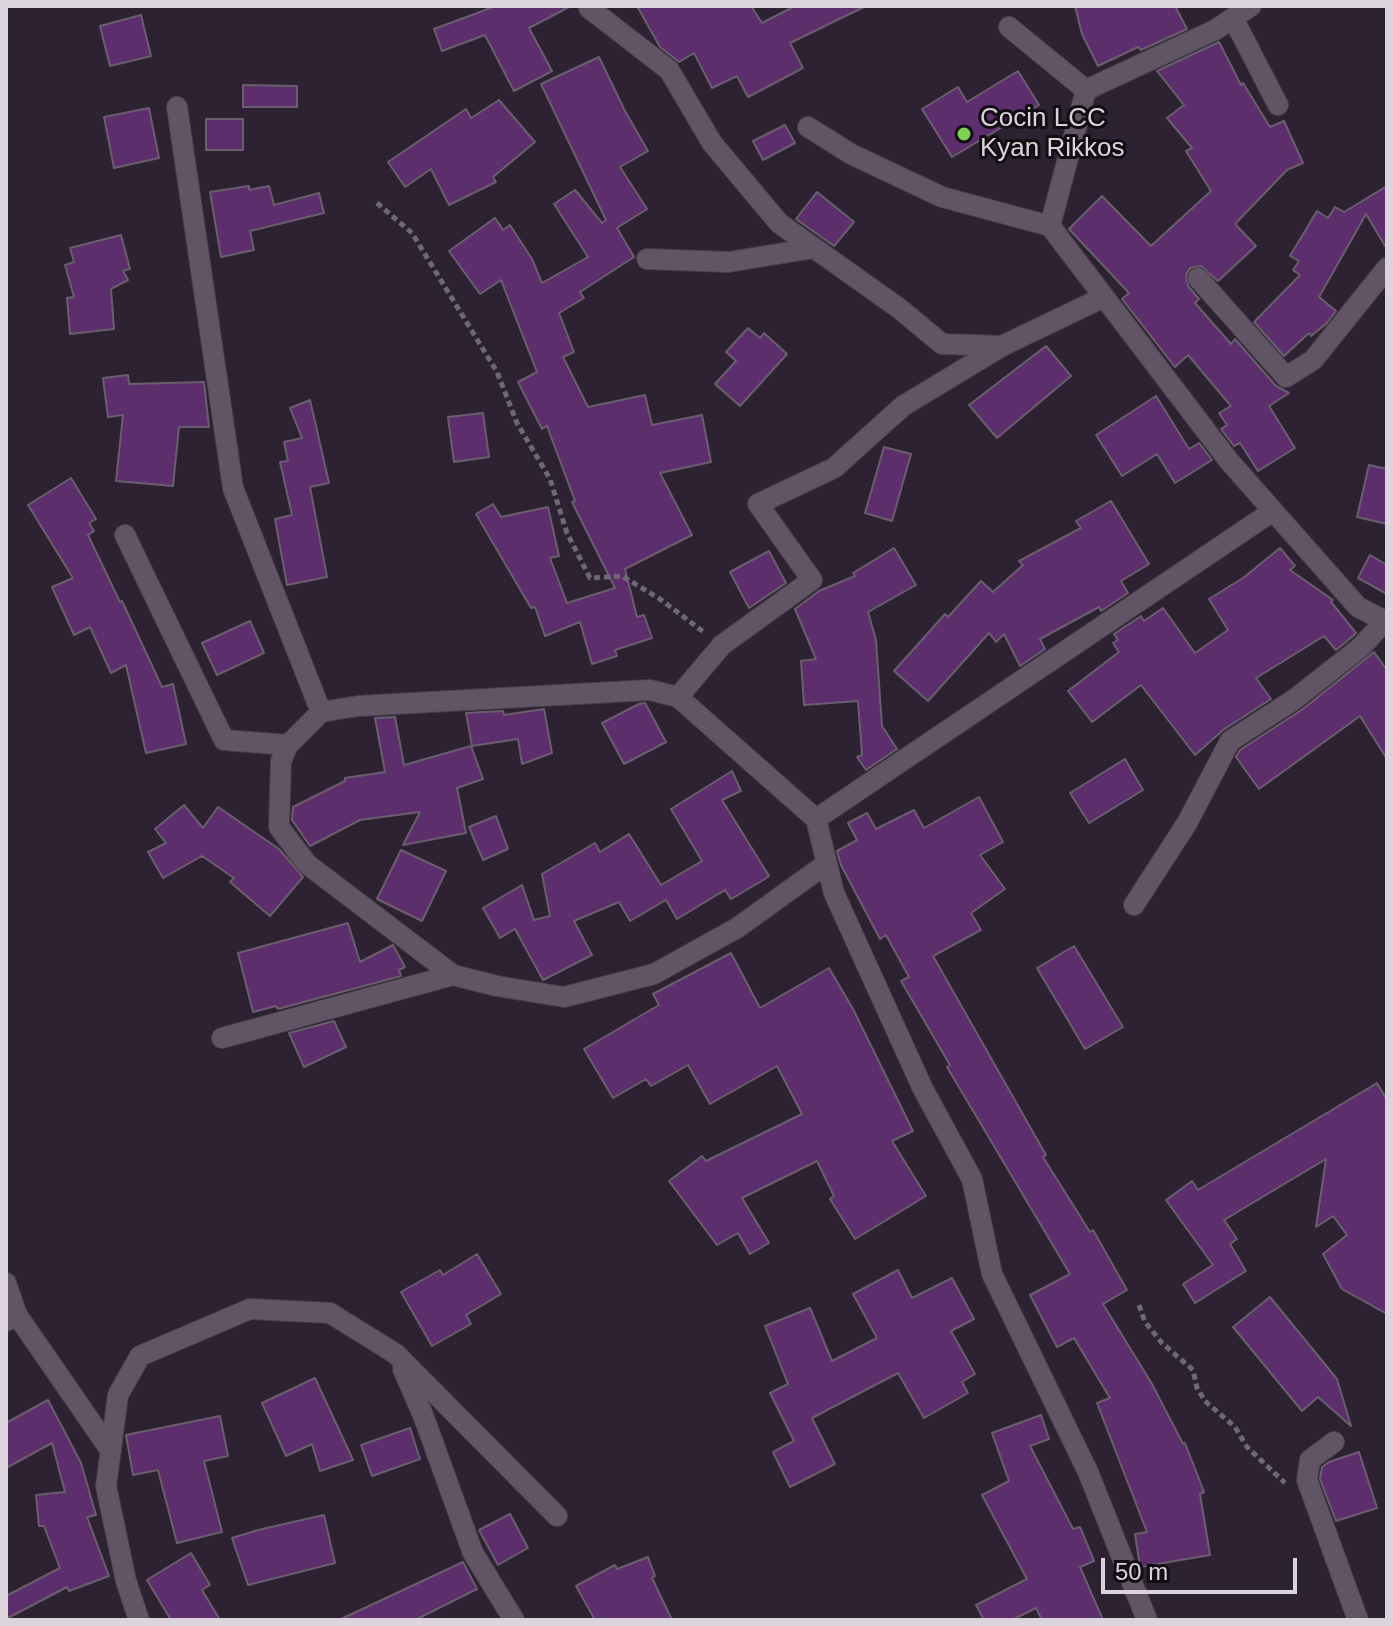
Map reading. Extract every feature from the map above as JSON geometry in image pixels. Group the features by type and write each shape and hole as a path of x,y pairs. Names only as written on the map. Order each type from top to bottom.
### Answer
{"street":[{"path":"1086,90 1215,30 1251,6"},
{"path":"589,8 669,70 712,143 779,223 900,309 942,344 1002,346"},
{"path":"1233,18 1278,105"},
{"path":"1009,27 1086,90"},
{"path":"1050,226 1086,90"},
{"path":"177,107 233,488 321,712"},
{"path":"808,127 851,154 942,197 1050,226 1229,461 1358,607 1386,622 1361,647 1295,699 1230,741 1187,823 1134,905"},
{"path":"647,259 729,262 814,248"},
{"path":"1198,278 1286,377 1313,360 1387,268"},
{"path":"678,697 722,645 812,580 758,504 834,468 903,406 1002,346 1104,297"},
{"path":"816,819 1273,511"},
{"path":"125,535 224,740 288,745"},
{"path":"826,864 737,928 654,974 564,997 497,986 453,975 307,864 279,827 281,761 288,745 321,712 452,699 650,690 678,697 816,819 834,893 923,1089 972,1179 992,1274 1088,1472 1147,1620"},
{"path":"222,1038 453,975"},
{"path":"6,1283 12,1318 111,1451"},
{"path":"139,1620 126,1581 106,1486 118,1395 140,1356 250,1309 330,1313 396,1354 557,1516"},
{"path":"396,1354 423,1415 473,1553 514,1620"},
{"path":"1334,1442 1310,1460 1307,1480 1358,1620"}],"path":[{"path":"377,203 412,233 497,372 517,423 550,479 567,533 590,578 622,576 660,599 722,645"},
{"path":"1139,1305 1145,1322 1162,1343 1193,1370 1197,1388 1205,1401 1235,1427 1247,1447 1279,1479 1317,1508"}],"building":[{"path":"496,6 571,6 529,28 552,71 514,91 485,35 442,51 434,29"},
{"path":"637,6 751,6 762,23 795,6 866,6 790,43 803,68 748,97 737,76 712,88 694,53 679,62 660,47"},
{"path":"1075,6 1175,6 1187,29 1098,66 1082,34"},
{"path":"141,15 151,56 110,66 100,26"},
{"path":"1219,42 1241,85 1243,83 1270,127 1284,121 1303,163 1287,170 1235,224 1256,246 1218,281 1201,266 1190,268 1186,275 1188,286 1199,299 1195,303 1231,344 1235,339 1276,386 1289,393 1269,406 1295,448 1258,471 1240,443 1234,446 1221,429 1227,425 1219,413 1231,406 1188,355 1175,367 1122,299 1129,293 1069,229 1102,196 1151,246 1211,191 1186,151 1192,148 1167,118 1184,105 1157,71"},
{"path":"599,57 648,151 620,167 647,209 617,228 634,257 580,292 584,298 559,313 574,352 563,357 588,407 645,395 652,425 702,415 711,462 660,473 692,535 625,569 637,617 644,615 652,638 615,650 617,656 592,664 580,622 545,636 535,607 531,608 476,514 493,504 501,517 548,507 559,556 550,558 567,603 615,588 572,502 575,501 547,426 542,429 518,382 537,372 501,280 480,294 449,251 495,218 503,230 510,225 532,259 542,283 588,257 554,204 575,190 602,223 606,220 541,84"},
{"path":"1018,71 1039,105 952,157 922,109 958,87 967,102"},
{"path":"243,85 297,86 297,107 243,107"},
{"path":"499,100 535,142 493,177 496,182 449,205 431,169 405,187 388,162 466,109 471,118"},
{"path":"149,108 159,158 114,168 104,117"},
{"path":"206,119 243,119 243,150 206,150"},
{"path":"785,125 795,143 763,160 753,141"},
{"path":"249,186 249,190 269,186 274,205 319,193 324,213 250,231 254,250 221,257 210,192"},
{"path":"1387,186 1387,249 1366,214 1319,297 1336,311 1326,324 1311,336 1309,333 1284,356 1254,322 1300,275 1293,270 1299,261 1290,256 1317,211 1328,218 1335,207 1344,212"},
{"path":"817,192 854,222 834,246 796,219"},
{"path":"121,235 130,269 123,271 128,280 111,289 114,329 70,334 67,298 74,297 65,265 74,262 70,248"},
{"path":"748,328 760,338 764,333 787,354 740,406 715,384 736,361 726,352"},
{"path":"1046,346 1071,376 997,438 969,405"},
{"path":"128,375 129,384 204,382 209,427 179,427 173,486 116,481 123,415 108,417 103,378"},
{"path":"1156,396 1189,449 1199,443 1212,460 1175,483 1157,454 1122,476 1096,435"},
{"path":"310,400 329,483 310,487 327,577 287,585 275,519 292,515 280,462 288,461 284,442 302,438 290,408"},
{"path":"483,413 489,457 454,462 448,417"},
{"path":"884,447 911,454 892,521 865,513"},
{"path":"1369,465 1387,469 1387,524 1357,517"},
{"path":"71,478 96,519 89,523 94,531 88,535 162,687 173,684 186,744 146,753 126,665 111,673 90,627 74,635 52,587 73,578 28,505"},
{"path":"1111,501 1149,564 1121,581 1128,593 1101,611 1099,607 1040,639 1045,649 1020,666 1004,634 996,642 989,633 928,701 894,671 945,614 948,617 981,581 993,592 1023,565 1019,561 1081,528 1076,521"},
{"path":"894,548 916,585 868,612 876,640 882,726 897,749 866,770 857,757 862,755 858,701 804,705 801,661 816,659 795,609 819,591 855,576 853,573"},
{"path":"1280,548 1295,566 1290,570 1333,600 1331,602 1356,633 1352,637 1336,650 1324,636 1256,678 1271,699 1223,730 1195,755 1141,685 1092,722 1068,691 1119,652 1113,643 1118,640 1114,634 1141,616 1144,621 1163,608 1195,653 1228,630 1209,599 1243,578"},
{"path":"769,551 786,583 749,608 730,572"},
{"path":"1370,555 1387,565 1387,594 1358,578"},
{"path":"250,621 264,653 217,675 202,643"},
{"path":"1374,652 1387,670 1387,759 1360,716 1259,789 1236,757 1240,750 1303,709"},
{"path":"645,703 666,742 624,764 602,723"},
{"path":"544,709 552,753 522,764 518,739 472,746 466,713 503,711 504,715"},
{"path":"395,717 404,765 471,746 483,779 457,788 466,833 403,845 420,812 360,820 310,846 292,820 293,807 345,781 345,778 385,772 375,718"},
{"path":"1125,759 1143,790 1089,823 1070,793"},
{"path":"732,771 741,791 722,800 769,876 765,879 731,899 725,890 677,919 666,900 630,921 619,902 574,921 592,955 543,980 515,929 500,938 483,908 522,885 534,920 550,916 542,874 595,843 600,852 629,834 661,885 702,861 671,809"},
{"path":"979,797 1003,842 980,855 1005,889 971,913 981,930 933,956 1046,1155 1043,1157 1090,1232 1093,1230 1127,1290 1103,1304 1185,1443 1204,1492 1200,1494 1210,1555 1140,1567 1135,1534 1147,1532 1097,1403 1110,1398 1074,1338 1057,1347 1030,1295 1070,1274 947,1067 950,1065 901,981 909,977 886,935 880,939 841,865 837,851 857,840 848,823 867,813 876,829 914,810 924,828"},
{"path":"184,805 203,828 218,807 279,849 303,877 270,916 230,882 234,878 202,856 163,878 148,852 166,843 155,829"},
{"path":"496,816 508,849 483,860 469,827"},
{"path":"401,850 446,871 422,921 377,899"},
{"path":"348,923 360,962 393,945 405,967 399,970 401,976 278,1009 276,1006 253,1012 238,953"},
{"path":"1074,946 1123,1027 1085,1049 1037,968"},
{"path":"731,953 760,1008 829,968 853,1009 913,1131 892,1141 926,1196 855,1239 830,1199 834,1196 817,1161 742,1198 769,1243 750,1254 738,1233 717,1245 669,1181 702,1156 706,1161 802,1114 777,1066 710,1104 688,1065 651,1086 646,1079 613,1098 584,1049 659,1005 653,994"},
{"path":"334,1021 346,1047 304,1067 289,1033"},
{"path":"1377,1083 1387,1100 1387,1314 1342,1289 1323,1254 1347,1235 1333,1216 1316,1227 1326,1159 1224,1220 1237,1239 1230,1244 1246,1271 1195,1303 1183,1284 1213,1265 1166,1200 1192,1181 1198,1190"},
{"path":"477,1254 501,1294 466,1315 471,1324 432,1346 401,1292 440,1270 443,1275"},
{"path":"898,1270 912,1298 952,1278 974,1319 951,1331 975,1374 962,1382 968,1393 924,1418 898,1373 812,1418 835,1464 790,1487 773,1452 794,1441 770,1393 788,1384 765,1326 810,1308 832,1361 877,1338 853,1294"},
{"path":"1270,1297 1337,1379 1351,1426 1318,1397 1302,1411 1233,1327"},
{"path":"315,1378 353,1460 320,1471 312,1444 286,1456 262,1403"},
{"path":"48,1400 81,1463 96,1515 87,1517 109,1576 69,1591 67,1587 6,1619 6,1596 60,1568 44,1526 39,1526 36,1495 65,1492 52,1443 6,1468 6,1423"},
{"path":"1041,1415 1049,1439 1030,1446 1073,1529 1080,1527 1094,1561 1080,1567 1103,1620 1042,1620 1036,1608 1012,1620 984,1620 976,1605 1027,1579 982,1495 1009,1481 992,1433"},
{"path":"220,1416 228,1456 204,1461 222,1532 177,1543 158,1470 133,1475 126,1435"},
{"path":"410,1428 420,1459 372,1476 361,1445"},
{"path":"1359,1452 1377,1508 1336,1521 1320,1479 1322,1467"},
{"path":"510,1514 528,1548 498,1565 479,1530"},
{"path":"324,1515 335,1563 248,1585 232,1538"},
{"path":"191,1553 210,1585 202,1590 220,1620 171,1620 147,1580"},
{"path":"648,1557 655,1576 652,1578 672,1620 595,1620 576,1586 615,1565 617,1569"},
{"path":"463,1562 477,1589 415,1620 339,1620"}],"place":[{"name":"Cocin LCC Kyan Rikkos","path":"964,134"}]}
